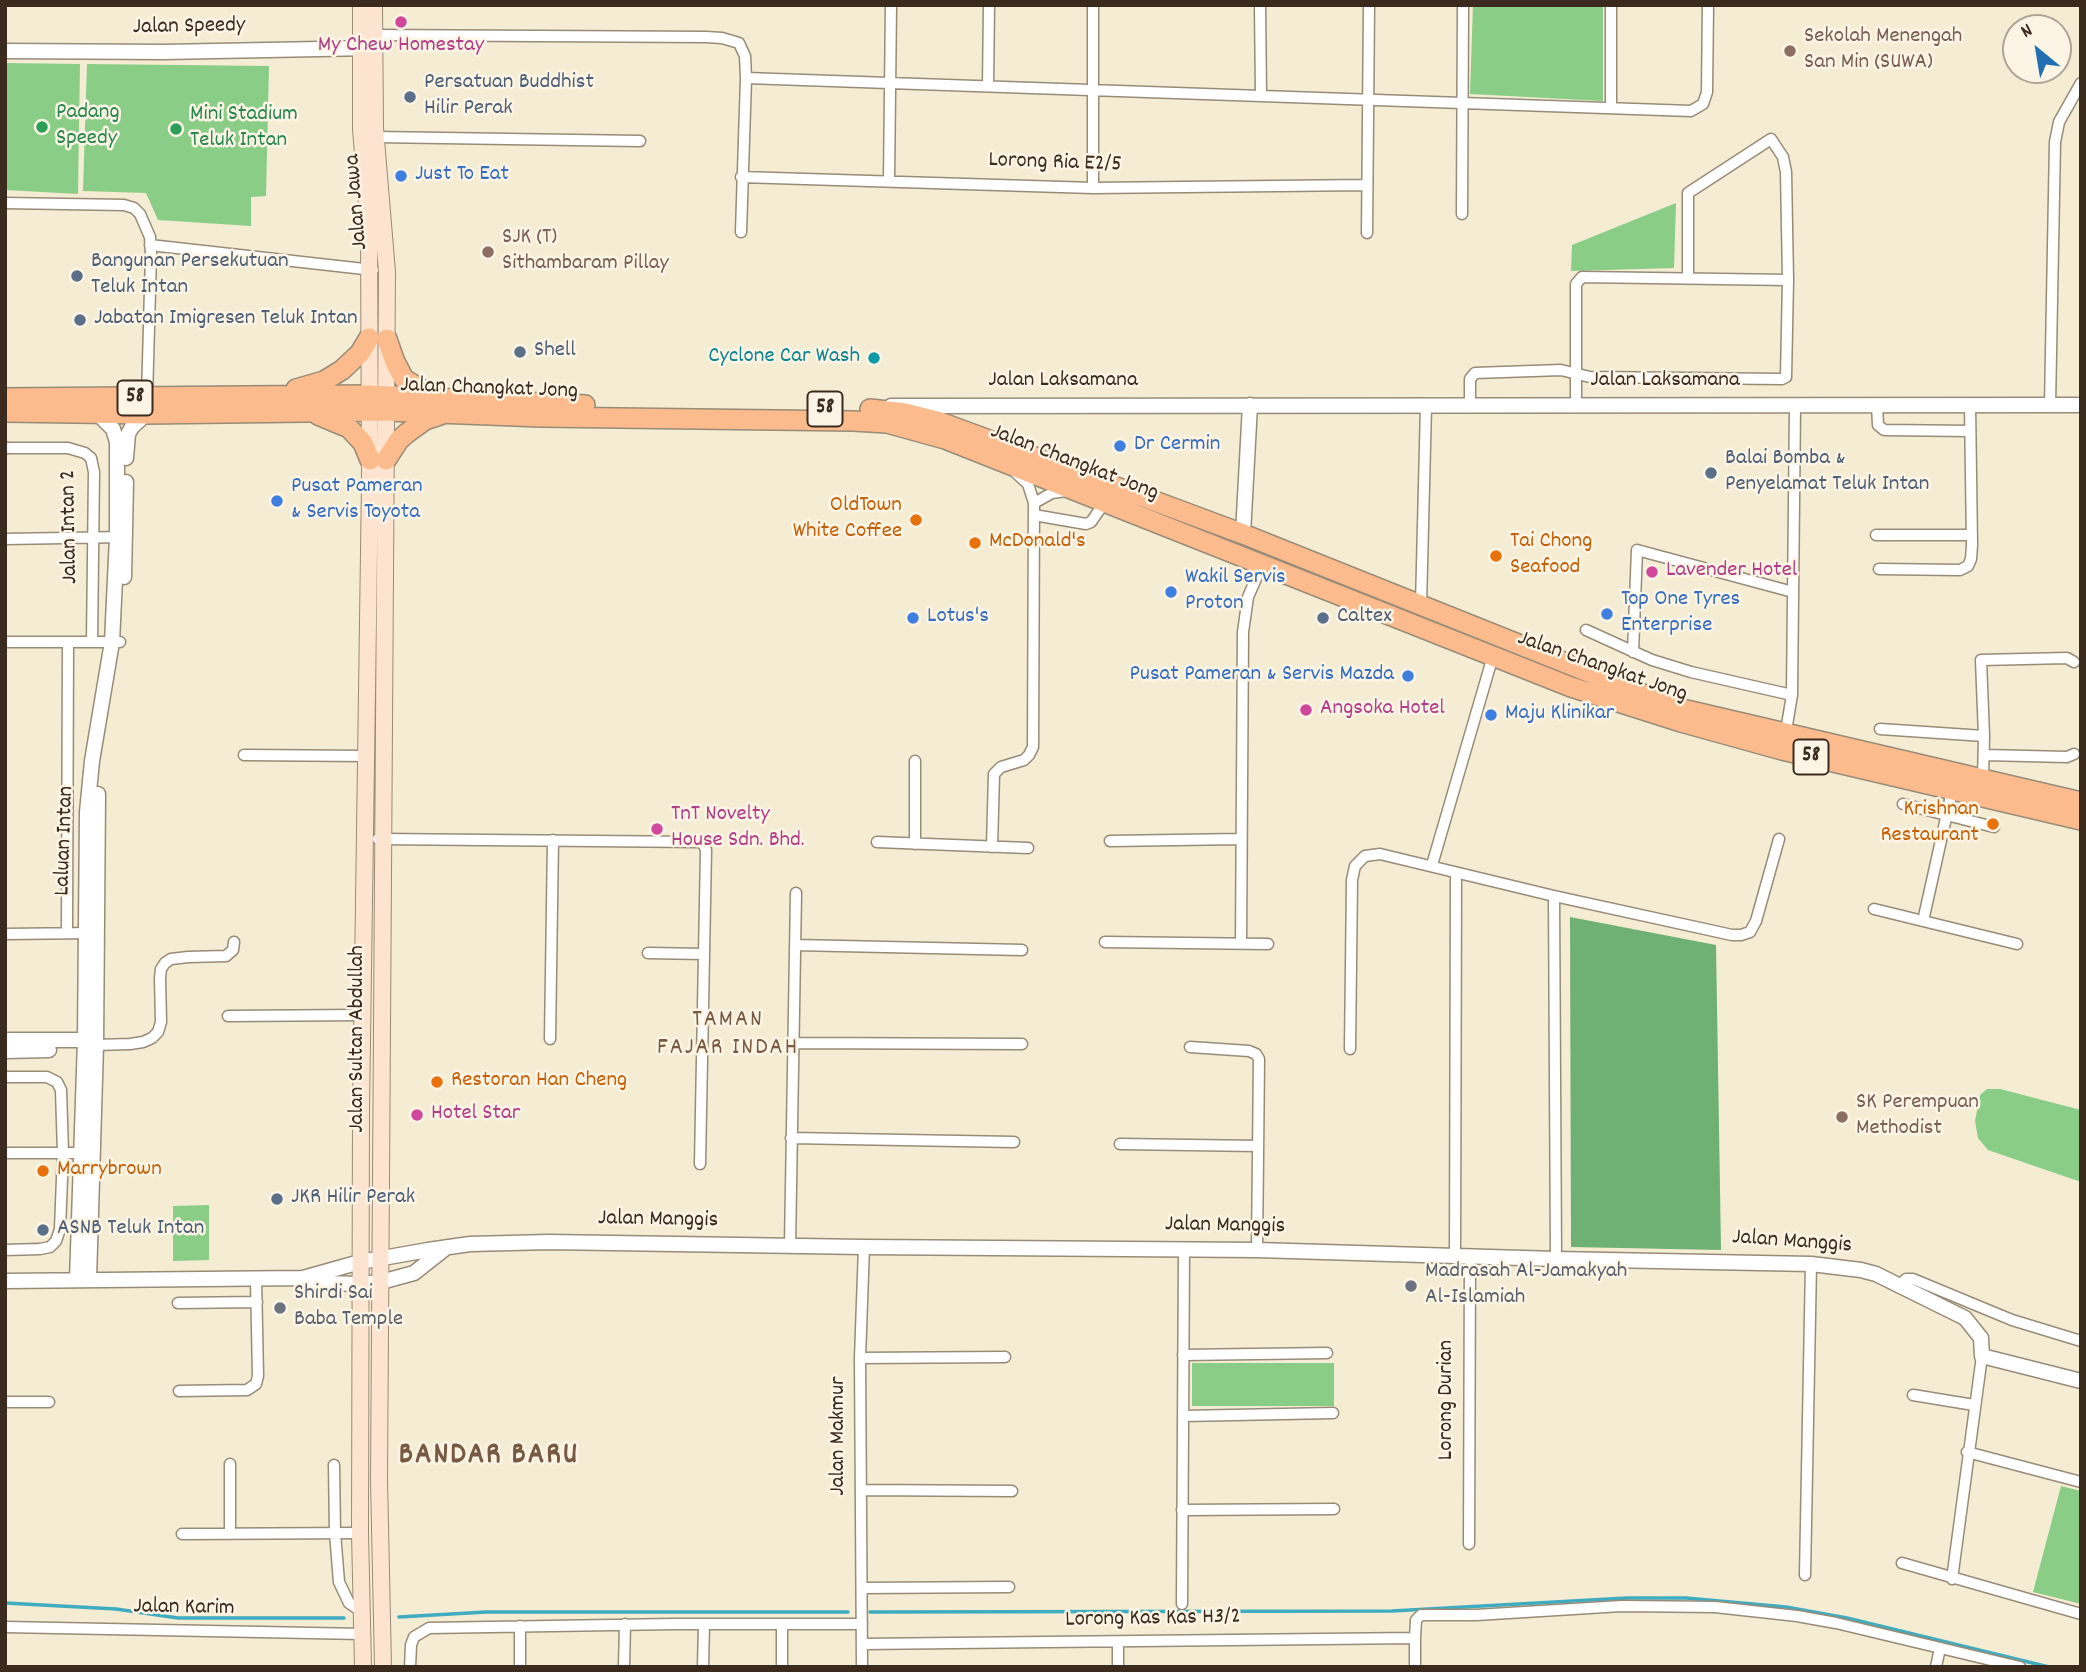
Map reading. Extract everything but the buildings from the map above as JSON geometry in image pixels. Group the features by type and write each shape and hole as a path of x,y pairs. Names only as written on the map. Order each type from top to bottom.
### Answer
{"highway":[{"path":"265,396 324,381 378,338 404,379 441,406 378,460 349,428 312,412"},
{"name":"Jalan Changkat Jong","path":"5,412 97,413 265,396 441,406 876,409 905,413 940,422 1243,534 1678,708 1952,791 2081,820"},
{"name":"Jalan Changkat Jong","path":"5,398 312,412 377,403"},
{"name":"Jalan Changkat Jong","path":"441,406 541,417 873,422 922,431 1546,677 1681,722 1983,780 2081,802"},
{"path":"1149,499 1154,513 1187,534"},
{"path":"1509,641 1544,665 1546,677"}],"main road":[{"name":"Jalan Jawa","path":"361,5 367,42 372,145 387,272 378,338 377,403"},
{"name":"Jalan Jawa","path":"367,42 374,5"},
{"name":"Jalan Jawa","path":"372,145 369,270 378,338"},
{"name":"Jalan Sultan Abdullah","path":"377,403 384,839 379,1503 383,1667"},
{"name":"Jalan Sultan Abdullah","path":"363,1667 360,1533 362,1015 366,756 378,460"},
{"path":"379,1503 371,1525 360,1533 371,1544 381,1564"}],"street":[{"path":"889,180 891,5"},
{"path":"988,86 989,5"},
{"path":"1093,188 1094,5"},
{"path":"1261,5 1261,95"},
{"path":"1367,233 1369,5"},
{"path":"1462,214 1463,5"},
{"path":"1611,5 1611,108"},
{"path":"746,78 1692,111 1703,104 1707,92 1708,5"},
{"path":"367,42 722,38 739,43 746,56 741,232"},
{"name":"Jalan Speedy","path":"5,51 164,52 367,42"},
{"path":"2050,405 2055,142 2059,121 2081,83"},
{"path":"1470,406 1470,379 1475,373 1561,370 1590,377 1786,377 1786,172 1783,157 1771,139 1688,193 1688,279"},
{"path":"372,145 640,141"},
{"name":"Lorong Ria E2/5","path":"741,177 1093,188 1367,185"},
{"path":"5,203 124,205 134,208 140,214 146,225 150,245 147,406"},
{"path":"150,245 387,272"},
{"path":"1576,405 1576,284 1582,277 1788,280"},
{"name":"Jalan Laksamana","path":"876,409 914,404 2081,405"},
{"path":"1243,534 1250,405"},
{"path":"1784,742 1792,695 1795,405"},
{"path":"1877,405 1878,425 1884,430 1970,432"},
{"path":"1879,569 1960,570 1968,566 1972,535 1970,405"},
{"name":"Laluan Intan","path":"83,1280 91,933 98,778 116,642 126,441 147,406"},
{"path":"1421,605 1426,406"},
{"name":"Laluan Intan","path":"97,413 113,429 117,442 122,537"},
{"name":"Jalan Intan 2","path":"5,448 68,448 85,453 93,465 92,642"},
{"path":"992,847 994,774 1001,767 1024,760 1033,747 1034,509 1028,484 1001,462"},
{"path":"1034,509 1058,491 1076,491"},
{"path":"1034,509 1086,524 1091,522 1105,502"},
{"path":"1876,535 1972,535"},
{"path":"5,538 122,537"},
{"path":"1633,652 1637,550 1793,592"},
{"path":"1241,943 1244,616 1248,597 1262,565"},
{"path":"1586,630 1633,652 1691,672 1792,695"},
{"path":"5,642 116,642"},
{"path":"67,933 68,642"},
{"path":"1432,865 1493,656"},
{"path":"1983,780 1981,660 2067,659 2074,662"},
{"path":"1880,729 1984,736"},
{"path":"1984,755 2067,757 2074,754"},
{"path":"244,755 366,756"},
{"path":"915,761 915,844"},
{"path":"1923,922 1952,791"},
{"path":"1903,804 1994,827"},
{"path":"365,839 700,842 704,845 700,1164"},
{"path":"1110,841 1241,839"},
{"path":"1350,1049 1352,880 1355,866 1365,856 1380,854 1554,896 1741,935 1750,932 1756,921 1779,839"},
{"path":"550,1039 553,840"},
{"path":"877,842 1028,848"},
{"name":"Lorong Durian","path":"1456,873 1469,1544"},
{"path":"789,1246 796,893"},
{"path":"1554,896 1556,1259"},
{"path":"1874,909 2017,944"},
{"path":"5,934 91,933"},
{"path":"5,1040 88,1044 144,1042 158,1032 161,1023 160,978 165,963 172,959 188,957 226,956 233,950 234,942"},
{"path":"1105,942 1268,944"},
{"path":"795,945 1022,950"},
{"path":"648,953 704,954"},
{"path":"228,1016 362,1015"},
{"path":"793,1043 1022,1044"},
{"path":"5,1051 88,1044"},
{"path":"1190,1047 1256,1054 1259,1059 1257,1250"},
{"path":"5,1077 47,1077 57,1082 61,1090 63,1153 60,1229 56,1241 50,1247 40,1250 5,1250"},
{"path":"791,1139 1014,1142"},
{"path":"1120,1144 1258,1146"},
{"path":"5,1153 87,1153"},
{"name":"Jalan Manggis","path":"303,1278 360,1262 447,1247 548,1242 1257,1250 1811,1264 1861,1270 1900,1285 1965,1318 1981,1338 1982,1356"},
{"path":"5,1281 303,1278 323,1283 360,1284 382,1282 414,1273 447,1247"},
{"name":"Jalan Makmur","path":"862,1667 860,1359 864,1247"},
{"path":"1182,1604 1184,1249"},
{"path":"1805,1575 1811,1264"},
{"path":"179,1391 247,1390 256,1384 256,1279"},
{"path":"1900,1285 1906,1279 1913,1279 2012,1320 2081,1341"},
{"path":"178,1303 257,1302"},
{"path":"1183,1354 1326,1353"},
{"path":"1952,1579 1982,1356 2081,1381"},
{"path":"860,1359 1005,1357"},
{"path":"1913,1395 1974,1405"},
{"path":"5,1402 49,1402"},
{"path":"1182,1416 1333,1413"},
{"path":"1967,1452 2081,1482"},
{"path":"230,1464 230,1534"},
{"path":"334,1465 339,1582 349,1603 362,1612"},
{"path":"861,1490 1012,1491"},
{"path":"1182,1510 1334,1508"},
{"path":"182,1534 360,1533"},
{"path":"1902,1563 2081,1614"},
{"path":"862,1588 1009,1587"},
{"path":"1415,1667 1416,1620 1421,1615 1667,1605 1797,1616 2020,1667"},
{"path":"782,1623 782,1667"},
{"path":"411,1667 411,1645 414,1637 429,1628 862,1623"},
{"path":"624,1667 625,1624"},
{"path":"703,1667 704,1624"},
{"path":"520,1626 520,1667"},
{"name":"Jalan Karim","path":"5,1627 362,1634"},
{"name":"Lorong Kas Kas H3/2","path":"862,1644 1415,1638"},
{"path":"1118,1642 1118,1667"},
{"path":"1936,1667 1940,1648"}],"green space":[{"path":"1473,5 1603,5 1603,101 1470,94"},
{"name":"Padang Speedy","path":"5,63 80,64 78,194 5,190"},
{"name":"Mini Stadium Teluk Intan","path":"87,64 269,66 266,196 251,197 251,226 158,220 146,193 83,191"},
{"path":"1676,203 1674,268 1571,271 1572,245"},
{"path":"1570,917 1716,945 1721,1250 1571,1247"},
{"path":"1987,1089 2000,1089 2081,1110 2081,1182 1988,1150 1978,1138 1975,1121 1980,1095"},
{"path":"209,1205 209,1260 173,1261 173,1206"},
{"path":"1192,1363 1334,1363 1334,1406 1192,1406"},
{"path":"2061,1486 2081,1491 2081,1604 2033,1592"}],"waterway":[{"path":"870,1612 1392,1611 1627,1598 1686,1598 1786,1607 1847,1618 2049,1667"},
{"path":"5,1603 116,1609 178,1618 344,1618"},
{"path":"399,1617 486,1612 848,1612"}],"place":[{"name":"My Chew Homestay","path":"401,22"},
{"name":"Sekolah Menengah San Min (SUWA)","path":"1790,51"},
{"name":"Persatuan Buddhist Hilir Perak","path":"410,97"},
{"name":"Padang Speedy","path":"42,127"},
{"name":"Mini Stadium Teluk Intan","path":"176,129"},
{"name":"Just To Eat","path":"401,176"},
{"name":"SJK (T) Sithambaram Pillay","path":"488,252"},
{"name":"Bangunan Persekutuan Teluk Intan","path":"77,276"},
{"name":"Jabatan Imigresen Teluk Intan","path":"80,320"},
{"name":"Shell","path":"520,352"},
{"name":"Cyclone Car Wash","path":"874,358"},
{"name":"Dr Cermin","path":"1120,446"},
{"name":"Balai Bomba & Penyelamat Teluk Intan","path":"1711,473"},
{"name":"Pusat Pameran & Servis Toyota","path":"277,501"},
{"name":"OldTown White Coffee","path":"916,520"},
{"name":"McDonald's","path":"975,543"},
{"name":"Tai Chong Seafood","path":"1496,556"},
{"name":"Lavender Hotel","path":"1652,572"},
{"name":"Wakil Servis Proton","path":"1171,592"},
{"name":"Top One Tyres Enterprise","path":"1607,614"},
{"name":"Lotus's","path":"913,618"},
{"name":"Caltex","path":"1323,618"},
{"name":"Pusat Pameran & Servis Mazda","path":"1408,676"},
{"name":"Angsoka Hotel","path":"1306,710"},
{"name":"Maju Klinikar","path":"1491,715"},
{"name":"Krishnan Restaurant","path":"1993,824"},
{"name":"TnT Novelty House Sdn. Bhd.","path":"657,829"},
{"name":"Restoran Han Cheng","path":"437,1082"},
{"name":"Hotel Star","path":"417,1115"},
{"name":"SK Perempuan Methodist","path":"1842,1117"},
{"name":"Marrybrown","path":"43,1171"},
{"name":"JKR Hilir Perak","path":"277,1199"},
{"name":"ASNB Teluk Intan","path":"43,1230"},
{"name":"Madrasah Al-Jamakyah Al-Islamiah","path":"1411,1286"},
{"name":"Shirdi Sai Baba Temple","path":"280,1308"}],"district":[{"name":"TAMAN FAJAR INDAH","path":"728,1036"},
{"name":"BANDAR BARU","path":"489,1458"}]}
